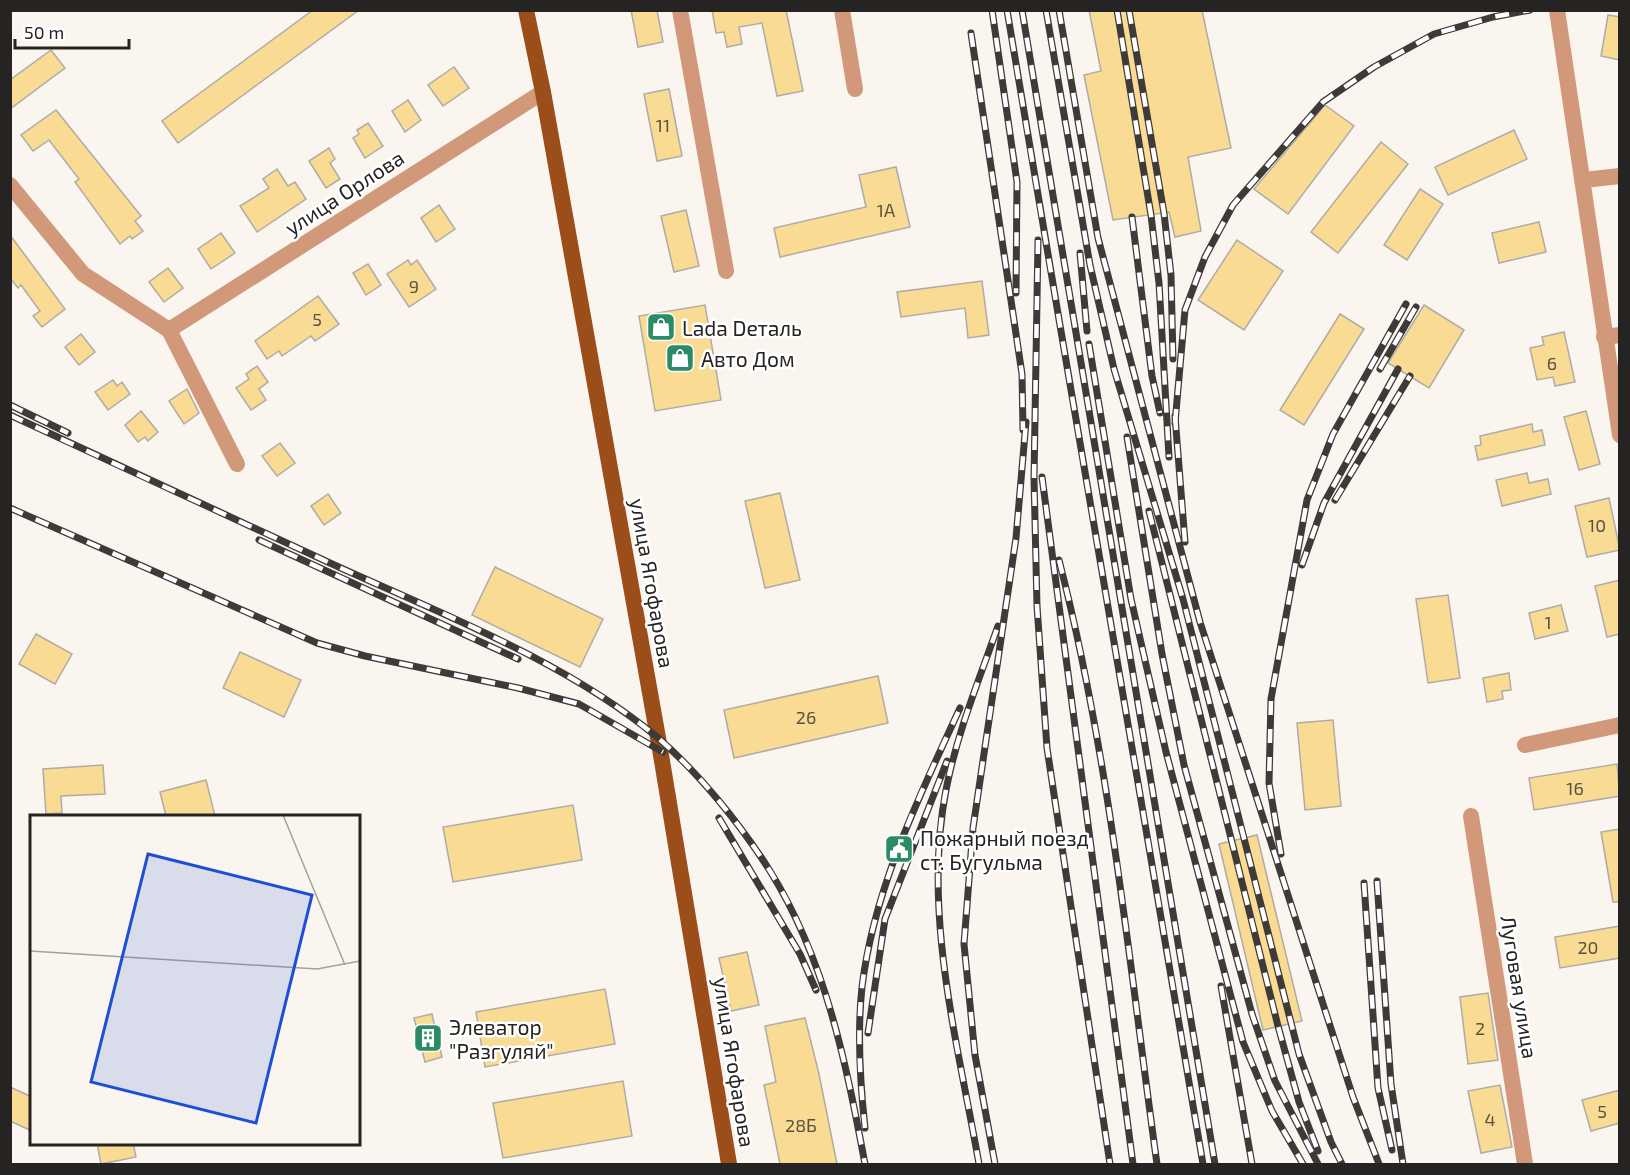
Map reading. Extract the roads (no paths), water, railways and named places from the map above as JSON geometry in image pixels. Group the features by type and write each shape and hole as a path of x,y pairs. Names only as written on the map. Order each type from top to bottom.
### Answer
{"main road":[{"name":"улица Ягофарова","path":"526,10 543,92 660,749 729,1164"}],"street":[{"path":"680,10 726,271"},
{"path":"842,10 855,89"},
{"path":"1557,10 1612,336 1620,435"},
{"name":"улица Орлова","path":"169,330 543,92"},
{"path":"1584,180 1620,176"},
{"path":"10,185 83,274 169,330 237,464"},
{"path":"1525,745 1620,725"},
{"name":"Луговая улица","path":"1471,816 1525,1164"}],"railway":[{"path":"992,10 1017,182 1016,293"},
{"path":"1007,10 1203,1164"},
{"path":"1022,10 1215,1164"},
{"path":"1046,10 1090,265 1114,369 1183,599 1299,1054 1331,1142 1342,1164"},
{"path":"1059,10 1098,238 1200,622 1353,1097 1379,1164"},
{"path":"1117,10 1151,215 1159,283 1169,457"},
{"path":"1129,10 1164,213 1171,275 1173,359"},
{"path":"1175,423 1185,310 1205,257 1233,205 1323,102 1374,67 1434,34 1493,17 1530,10"},
{"path":"971,33 1022,374 1023,430"},
{"path":"1132,217 1152,376 1160,413"},
{"path":"1038,240 1034,478 1037,606 1047,748 1110,1164"},
{"path":"1080,253 1087,331"},
{"path":"1281,854 1269,783 1271,699 1307,500 1333,434 1406,304"},
{"path":"1380,369 1416,307"},
{"path":"1089,344 1131,599 1166,752 1243,1042 1272,1111 1303,1164"},
{"path":"1302,565 1324,503 1398,369"},
{"path":"1335,500 1410,376"},
{"path":"10,405 68,433"},
{"path":"10,415 500,640 582,684 621,709 673,751 704,783 746,836 770,871 806,941 831,1013 850,1088 865,1164"},
{"path":"1175,416 1185,542"},
{"path":"995,1164 975,1055 964,944 973,828 1016,538 1026,422"},
{"path":"1127,437 1162,654 1184,765 1252,1014 1275,1081 1318,1164"},
{"path":"1042,477 1133,1164"},
{"path":"10,508 317,643 579,704 663,752"},
{"path":"1149,511 1278,1026 1299,1102 1318,1151"},
{"path":"259,540 518,659"},
{"path":"1059,560 1077,635 1105,785 1157,1164"},
{"path":"979,1164 946,978 940,931 938,883 940,836 946,790 956,748 998,626"},
{"path":"865,1128 859,1040 862,987 868,950 887,879 900,844 960,708"},
{"path":"868,1033 885,919 947,761"},
{"path":"719,818 800,954 816,990"},
{"path":"1377,881 1391,1084 1403,1164"},
{"path":"1364,883 1378,1088 1392,1150"},
{"path":"1221,986 1252,1164"}],"place":[{"name":"Lada Dеталь","path":"661,327"},
{"name":"Авто Дом","path":"680,358"},
{"name":"Пожарный поезд ст. Бугульма","path":"899,849"},
{"name":"Элеватор \"Разгуляй\"","path":"428,1038"}]}
